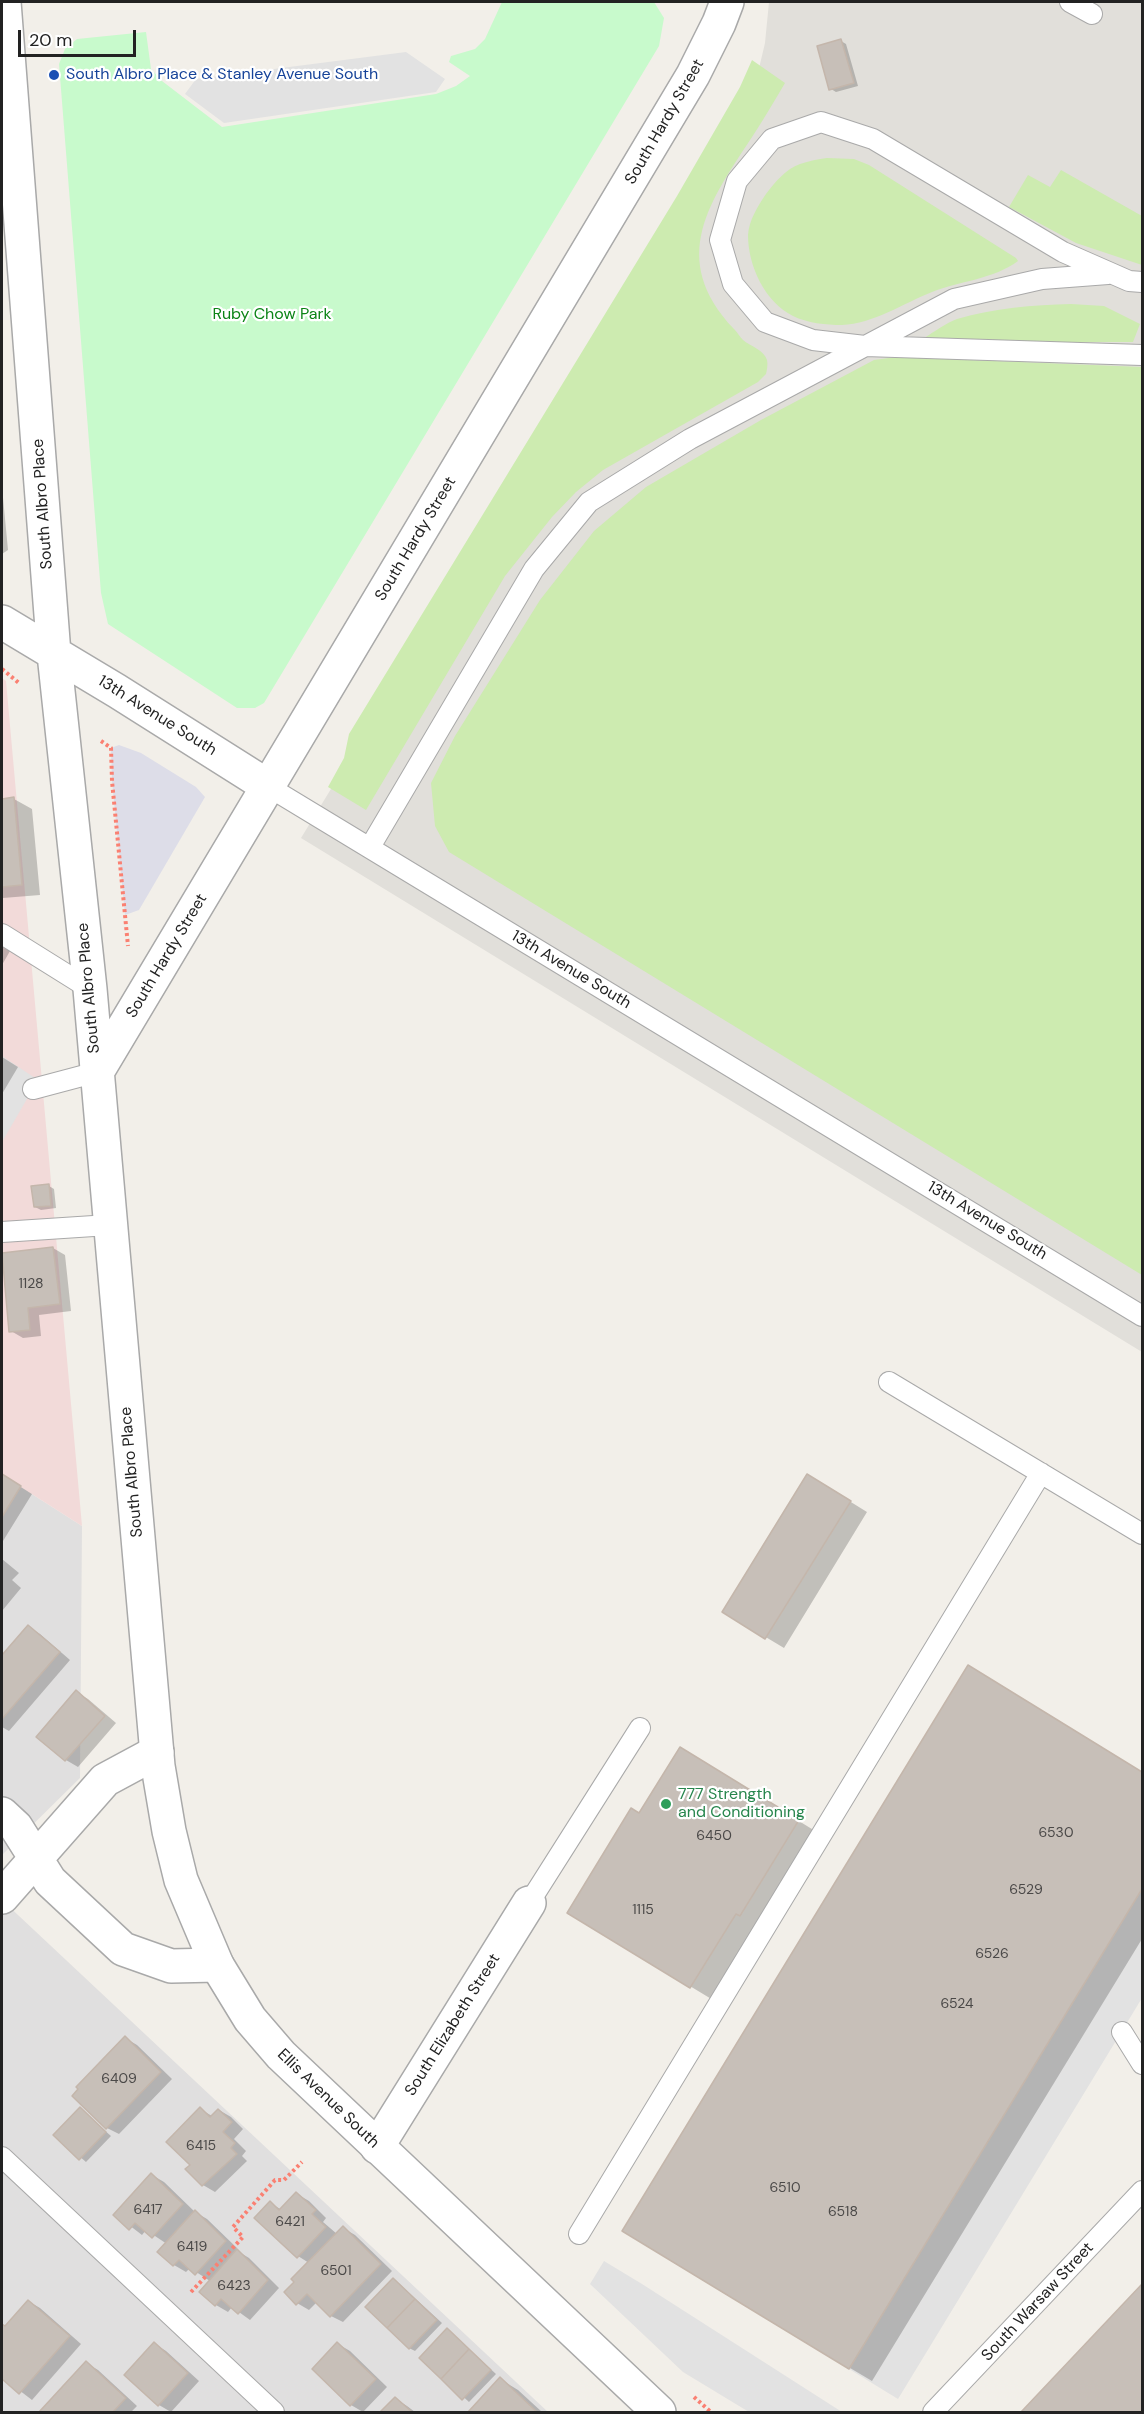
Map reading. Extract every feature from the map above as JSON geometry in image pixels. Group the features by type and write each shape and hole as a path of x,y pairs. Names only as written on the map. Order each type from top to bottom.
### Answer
{"street":[{"name":"South Albro Place","path":"4,2 54,654 90,989 157,1752 169,1831 182,1880 217,1965"},
{"name":"South Hardy Street","path":"97,1072 693,75 727,2"},
{"name":"13th Avenue South","path":"2,622 269,787"},
{"path":"2,1897 105,1780 157,1752"},
{"path":"2,1814 16,1827 51,1881 123,1949 171,1966 217,1965"},
{"name":"South Elizabeth Street","path":"376,2147 529,1903"},
{"name":"Ellis Avenue South","path":"217,1965 250,2019 281,2055 659,2412"}],"lane":[{"path":"1070,2 1092,14"},
{"path":"1143,282 1129,281 1063,252 873,139 821,122 772,139 737,181 720,240 733,284 765,322 813,340 865,346 1143,355"},
{"path":"370,848 534,569 589,502 690,439 954,299 1042,279 1112,274"},
{"name":"13th Avenue South","path":"269,787 1143,1316"},
{"path":"2,934 90,989"},
{"path":"33,1089 97,1072"},
{"path":"2,1232 109,1225"},
{"path":"889,1382 1143,1534"},
{"path":"579,2234 1041,1473"},
{"path":"529,1903 640,1728"},
{"path":"1122,2032 1143,2064"},
{"path":"2,2157 274,2412"},
{"name":"South Warsaw Street","path":"933,2412 1143,2191"}],"path":[{"path":"2,669 12,675"},
{"path":"111,748 126,925"},
{"path":"170,2314 243,2236 233,2227 275,2181 284,2180 302,2162"}],"shaded area":[{"path":"769,2 1142,2 1142,1352 301,838 744,113 756,81 765,43"},
{"path":"406,52 445,79 436,92 224,123 185,94 196,79"},
{"path":"2,678 6,681 82,1526 2,1475"},
{"path":"119,745 141,753 196,787 205,797 139,910 125,915 112,781 111,748"},
{"path":"2,1056 38,1080 2,1142"},
{"path":"2,1475 82,1526 80,1778 2,1855"},
{"path":"1142,1889 1142,1998 898,2399 849,2369"},
{"path":"2,1900 548,2412 2,2412"},
{"path":"604,2261 842,2412 749,2412 683,2372 590,2284"}],"green space":[{"name":"Ruby Chow Park","path":"502,2 654,2 664,18 659,46 264,703 255,708 237,708 108,624 101,593 59,64 65,49 77,39 146,32 151,69 162,81 222,127 436,94 456,86 470,76 449,62 451,56 475,49 485,39"},
{"path":"752,60 785,83 711,206 702,230 699,254 703,278 714,303 743,340 765,357 767,360 766,374 758,382 603,470 576,492 552,517 505,576 366,810 328,787 344,758 349,734 677,196 740,87"},
{"path":"827,158 854,159 869,165 1018,261 988,276 943,288 854,324 830,325 810,322 793,316 774,302 760,282 751,259 749,229 760,203 781,176 800,164"},
{"path":"1061,170 1142,216 1142,265 1076,243 1009,207 1028,175 1050,187"},
{"path":"1071,304 1104,306 1140,324 1133,342 1001,342 924,338 944,325 971,315 1014,308"},
{"path":"896,357 1142,367 1142,1275 449,852 435,826 431,783 455,736 540,600 594,531 646,487 761,420 874,360"}],"building":[{"path":"841,39 854,83 829,90 817,46"},
{"path":"14,797 22,885 2,887 2,799"},
{"path":"49,1184 51,1206 34,1207 31,1186"},
{"path":"53,1247 60,1304 28,1308 30,1330 9,1332 2,1253"},
{"path":"2,1474 21,1486 2,1517"},
{"path":"807,1474 851,1501 765,1639 722,1612"},
{"path":"28,1625 60,1652 2,1719 2,1655"},
{"path":"968,1665 1142,1772 1142,1889 849,2369 622,2231"},
{"path":"76,1690 105,1716 65,1761 36,1737"},
{"path":"680,1747 799,1820 740,1916 736,1914 690,1988 567,1913 631,1808 639,1813"},
{"path":"125,2036 161,2072 106,2129 72,2096 78,2089 76,2087"},
{"path":"80,2107 106,2132 79,2160 53,2135"},
{"path":"200,2107 210,2117 218,2109 232,2122 223,2132 235,2143 231,2148 237,2154 202,2186 185,2169 190,2165 166,2142"},
{"path":"151,2173 183,2204 152,2238 135,2223 129,2230 113,2215"},
{"path":"296,2192 316,2210 312,2214 326,2227 297,2258 254,2218 270,2201 279,2210"},
{"path":"195,2210 226,2241 195,2275 179,2260 173,2266 157,2252"},
{"path":"343,2226 381,2264 330,2317 307,2294 296,2305 284,2292 294,2282 291,2279"},
{"path":"237,2249 268,2280 238,2314 221,2299 215,2306 199,2292"},
{"path":"393,2278 415,2299 387,2328 365,2307"},
{"path":"1142,2284 1142,2412 1021,2412"},
{"path":"415,2299 437,2320 409,2349 387,2328"},
{"path":"28,2300 70,2336 19,2394 2,2379 2,2324 5,2326"},
{"path":"447,2328 469,2349 441,2379 419,2358"},
{"path":"154,2342 188,2373 158,2406 124,2375"},
{"path":"337,2342 376,2379 350,2406 312,2369"},
{"path":"469,2349 491,2370 462,2400 441,2379"},
{"path":"86,2361 126,2398 113,2412 39,2412"},
{"path":"500,2377 537,2412 468,2412"},
{"path":"395,2397 412,2412 380,2412"}],"place":[{"name":"South Albro Place & Stanley Avenue South","path":"54,75"},
{"name":"777 Strength and Conditioning","path":"666,1804"}]}
